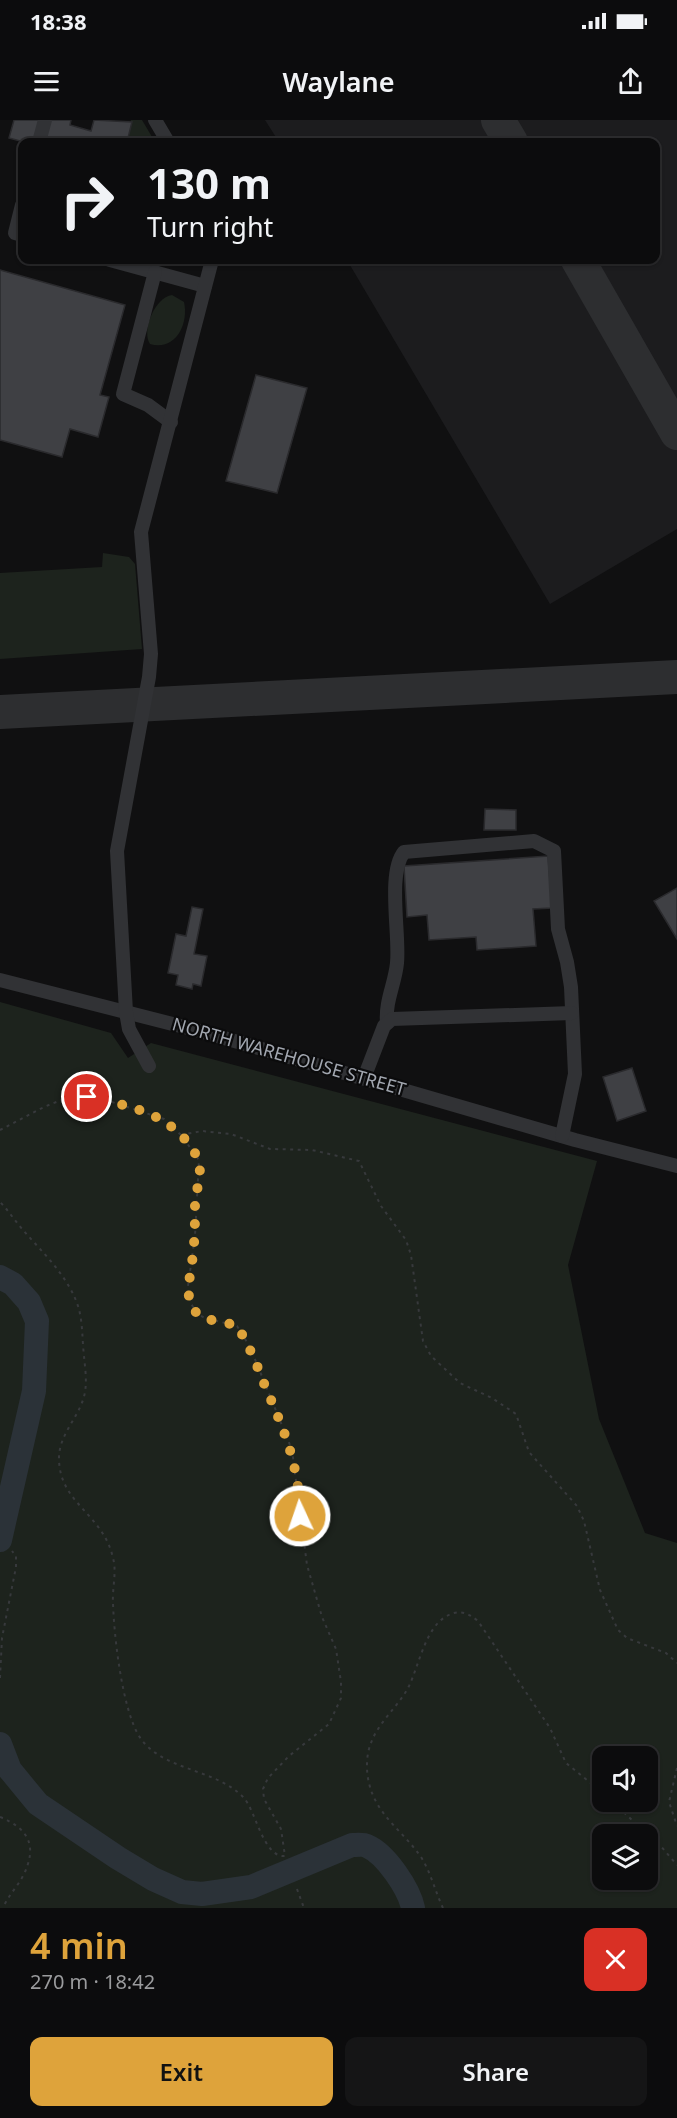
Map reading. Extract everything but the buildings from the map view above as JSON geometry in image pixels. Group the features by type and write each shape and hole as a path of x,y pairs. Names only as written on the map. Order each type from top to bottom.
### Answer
{"lane":[{"path":"40,138 45,120"},
{"path":"156,120 166,138"},
{"path":"18,221 15,233 18,234"},
{"path":"125,264 205,286"},
{"path":"149,1066 129,1029 126,1012 116,866 151,654 141,532 211,264"},
{"path":"155,272 123,394 148,405 171,422"},
{"path":"387,1023 386,1006 397,966 396,869 404,852 534,842 554,851 558,929 567,962 572,1013 575,1074 569,1138"},
{"name":"NORTH WAREHOUSE STREET","path":"0,980 126,1012 569,1138 677,1166"},
{"path":"364,1078 384,1026 392,1019 572,1013"}],"path":[{"path":"0,1130 34,1111 71,1096 140,1109 164,1119 181,1135 199,1160 200,1177 196,1193 195,1236 188,1286 190,1301 196,1313 205,1318 237,1326 250,1347 288,1437 295,1463 307,1565 322,1617 336,1649 340,1675 341,1698 329,1724 289,1756 268,1778 263,1789 264,1799 281,1829 285,1856 275,1854 269,1847 249,1803 238,1791 165,1757 149,1747 139,1735 117,1651 113,1605 114,1559 103,1530 85,1508 71,1496 63,1485 60,1472 60,1446 82,1405 85,1391 82,1322 77,1305 56,1266 0,1202"},
{"path":"181,1135 202,1131 231,1134 270,1149 312,1150 359,1161 381,1206 406,1240 411,1254 423,1341 431,1356 460,1383 492,1398 516,1414 529,1452 577,1506 584,1521 600,1590 618,1630 627,1638 666,1653 677,1663"},
{"path":"0,1678 2,1638 16,1567 16,1556 12,1551"},
{"path":"442,1908 422,1859 395,1830 372,1794 367,1768 370,1744 375,1733 401,1699 433,1632 443,1618 456,1612 467,1613 478,1621 550,1728 566,1763 592,1784"},
{"path":"677,1768 669,1802 677,1826"},
{"path":"624,1812 647,1830 677,1865"},
{"path":"0,1817 21,1826 27,1835 30,1849 23,1877 3,1908"},
{"path":"297,1889 304,1908"}],"shaded area":[{"path":"131,120 142,120 153,138 127,138"},
{"path":"265,120 677,120 677,529 550,604 349,264 660,264 660,138 276,138"},
{"path":"172,295 184,302 182,327 173,340 167,344 150,344 147,331 151,315 160,302"},
{"path":"103,553 129,557 135,564 142,649 0,659 0,573 102,567"},
{"path":"0,1002 111,1033 128,1058 151,1043 597,1161 568,1265 599,1419 645,1533 677,1543 677,1908 0,1908"}],"waterway":[{"path":"0,1277 13,1284 29,1302 37,1321 34,1391 0,1540"},
{"path":"0,1744 10,1770 38,1804 118,1858 153,1879 182,1892 202,1894 251,1887 352,1845 362,1845 374,1850 389,1864 402,1882 413,1908"}],"taxiway":[{"path":"498,120 509,138"},
{"path":"580,264 677,433"},
{"path":"0,712 677,677"}],"route":[{"path":"87,1097 140,1109 164,1119 181,1135 199,1160 200,1177 196,1193 195,1236 188,1286 190,1301 196,1313 205,1318 237,1326 250,1347 292,1450 298,1481 300,1516"}]}
